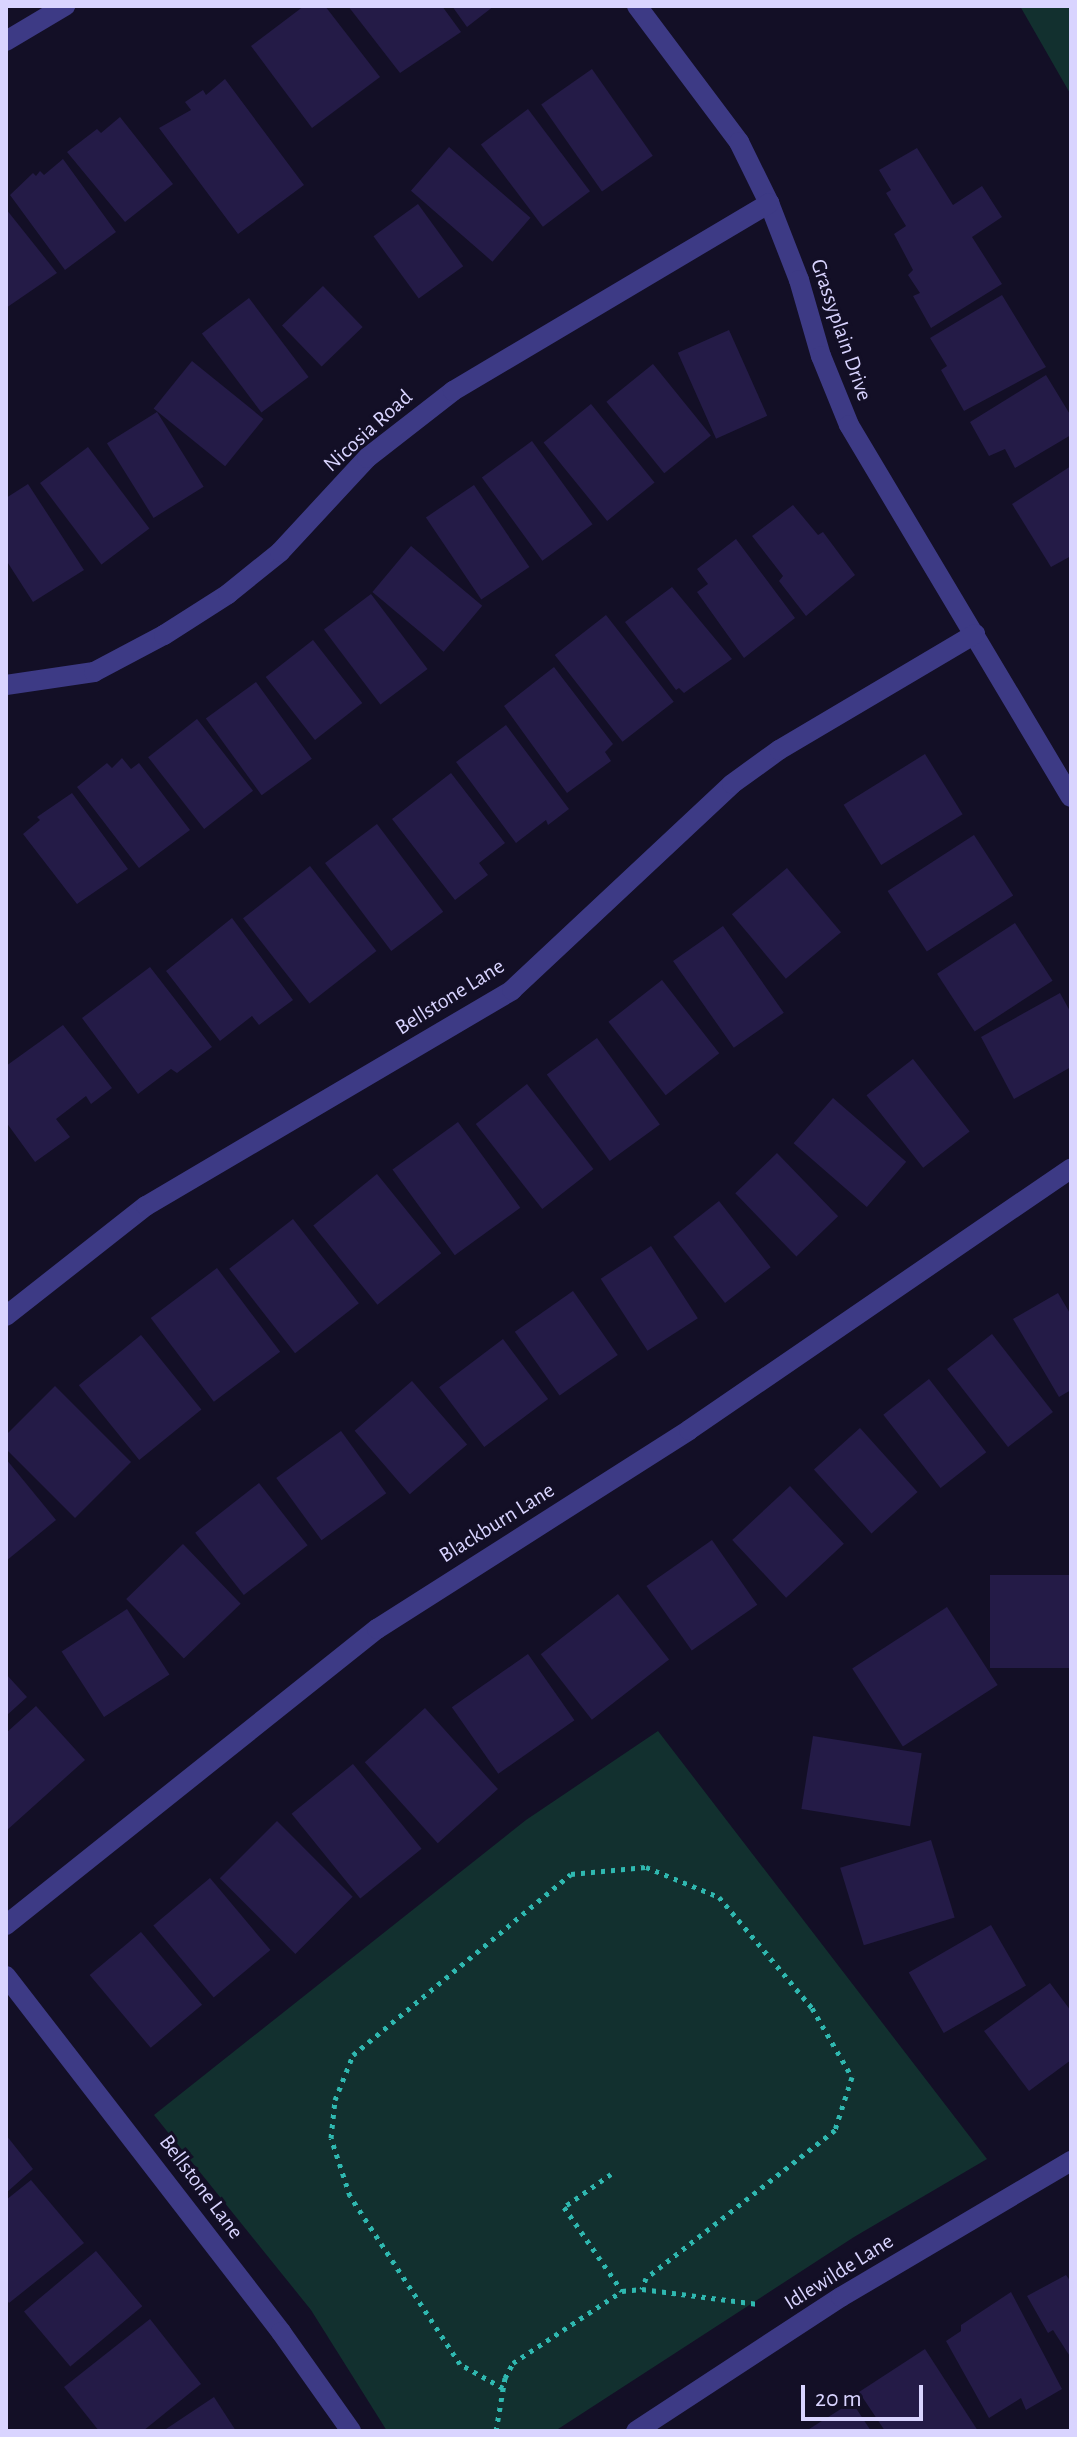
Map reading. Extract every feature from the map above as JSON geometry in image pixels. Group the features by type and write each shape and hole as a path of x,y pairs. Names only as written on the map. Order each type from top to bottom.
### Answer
{"street":[{"path":"6,41 65,6"},
{"name":"Grassyplain Drive","path":"637,6 739,142 769,203 799,280 821,356 849,425 1071,797"},
{"name":"Nicosia Road","path":"6,685 94,672 164,635 228,594 280,552 367,458 453,391 769,203"},
{"name":"Bellstone Lane","path":"6,1316 146,1206 512,990 732,784 779,750 975,634"},
{"name":"Blackburn Lane","path":"6,1925 377,1629 689,1430 1071,1168"},
{"name":"Bellstone Lane","path":"6,1976 281,2332 351,2431"},
{"name":"Idlewilde Lane","path":"636,2431 841,2297 1071,2161"}],"path":[{"path":"503,2388 460,2364 350,2196 331,2138 335,2100 353,2055 571,1874 646,1867 719,1897 812,2008 852,2077 835,2130 646,2278 642,2289"},
{"path":"611,2174 564,2207 622,2291"},
{"path":"496,2431 503,2388 513,2363 622,2291 642,2289 758,2304"}],"green space":[{"path":"1020,6 1071,6 1071,95"},
{"path":"658,1731 987,2159 854,2237 555,2431 387,2431 311,2310 154,2115 526,1820"}],"building":[{"path":"304,6 325,6 380,77 312,128 251,46"},
{"path":"348,6 442,6 461,32 400,73"},
{"path":"452,6 494,6 467,27"},
{"path":"592,69 653,156 602,191 541,105"},
{"path":"225,79 304,185 238,234 159,128 191,110 185,102 203,90 206,95"},
{"path":"528,109 590,191 543,227 481,145"},
{"path":"120,117 173,184 125,222 67,152 97,129 101,133"},
{"path":"449,147 531,218 492,262 411,191"},
{"path":"917,148 953,205 982,186 1002,217 972,237 1002,284 931,328 913,296 920,293 908,275 913,270 894,234 906,226 886,193 891,190 879,170"},
{"path":"63,159 116,232 65,270 10,195 33,173 36,176 40,171 44,175"},
{"path":"418,204 463,266 419,299 374,236"},
{"path":"6,209 57,273 6,308"},
{"path":"323,286 363,327 322,367 282,326"},
{"path":"1002,295 1046,367 964,411 941,370 947,366 930,338"},
{"path":"249,298 309,377 261,413 202,334"},
{"path":"729,330 767,416 716,439 678,353"},
{"path":"192,361 263,419 225,466 154,408"},
{"path":"653,364 711,435 664,473 606,402"},
{"path":"1046,375 1071,416 1071,435 1015,468 1005,449 989,456 970,422"},
{"path":"591,404 655,482 607,521 544,442"},
{"path":"157,412 204,487 154,518 107,443"},
{"path":"532,441 593,524 542,561 482,477"},
{"path":"88,447 149,528 101,565 40,483"},
{"path":"1071,466 1071,556 1051,567 1012,504"},
{"path":"28,484 84,570 33,602 6,560 6,498"},
{"path":"474,485 529,567 481,600 426,517"},
{"path":"793,505 818,535 823,532 855,575 806,616 779,581 783,576 752,536"},
{"path":"736,539 795,618 744,658 697,592 708,584 697,569"},
{"path":"411,546 482,606 444,652 372,592"},
{"path":"672,587 732,659 684,693 679,688 676,690 625,622"},
{"path":"371,594 428,669 380,705 324,630"},
{"path":"606,615 674,702 623,742 555,655"},
{"path":"313,640 362,703 315,740 266,677"},
{"path":"554,667 613,744 605,752 611,761 567,793 504,706"},
{"path":"256,682 312,759 262,795 206,718"},
{"path":"197,719 253,791 204,829 148,757"},
{"path":"506,725 569,809 548,825 546,820 516,843 456,762"},
{"path":"925,754 963,814 881,865 844,805"},
{"path":"122,758 131,769 139,763 190,830 139,868 77,787 107,763 112,768"},
{"path":"451,773 505,843 479,863 488,875 455,900 392,819"},
{"path":"72,793 128,869 77,904 23,834 40,820 37,817"},
{"path":"377,824 443,912 391,951 325,863"},
{"path":"974,835 1013,895 927,951 888,891"},
{"path":"310,866 376,951 310,1003 243,918"},
{"path":"787,868 841,932 786,979 732,914"},
{"path":"232,918 293,1000 259,1025 252,1016 220,1041 166,971"},
{"path":"1015,923 1053,981 975,1032 937,974"},
{"path":"723,926 784,1013 734,1048 673,961"},
{"path":"150,967 212,1047 177,1073 171,1069 138,1094 82,1018"},
{"path":"662,980 719,1053 666,1095 608,1022"},
{"path":"1060,993 1071,1013 1071,1067 1014,1099 981,1037"},
{"path":"63,1025 112,1088 91,1104 86,1096 56,1119 70,1137 35,1162 6,1122 6,1066"},
{"path":"597,1038 660,1125 610,1161 547,1074"},
{"path":"913,1059 970,1131 923,1168 867,1095"},
{"path":"527,1084 593,1169 542,1209 476,1124"},
{"path":"833,1098 906,1162 867,1207 794,1143"},
{"path":"458,1122 520,1208 455,1255 392,1170"},
{"path":"777,1153 838,1216 796,1257 735,1193"},
{"path":"377,1174 441,1253 377,1305 313,1226"},
{"path":"719,1201 771,1267 725,1303 673,1237"},
{"path":"293,1219 359,1303 295,1353 229,1269"},
{"path":"651,1246 698,1318 648,1351 601,1279"},
{"path":"217,1268 280,1352 214,1402 151,1318"},
{"path":"573,1291 618,1355 560,1396 515,1332"},
{"path":"1058,1293 1071,1315 1071,1390 1059,1397 1013,1319"},
{"path":"992,1334 1053,1412 1008,1447 947,1369"},
{"path":"141,1335 201,1410 139,1460 79,1385"},
{"path":"503,1339 548,1399 484,1447 439,1387"},
{"path":"929,1379 986,1452 941,1488 883,1415"},
{"path":"412,1381 467,1444 410,1494 355,1431"},
{"path":"55,1386 131,1462 75,1518 6,1449 6,1435"},
{"path":"860,1428 918,1492 871,1533 814,1469"},
{"path":"341,1431 386,1493 322,1540 276,1478"},
{"path":"6,1459 56,1520 6,1561"},
{"path":"259,1483 308,1545 244,1595 195,1533"},
{"path":"790,1486 844,1544 786,1598 732,1540"},
{"path":"712,1540 757,1605 692,1651 646,1586"},
{"path":"183,1544 241,1604 184,1659 126,1599"},
{"path":"990,1575 1071,1575 1071,1668 990,1668"},
{"path":"618,1594 669,1659 592,1720 541,1654"},
{"path":"947,1607 998,1685 903,1747 852,1669"},
{"path":"127,1609 169,1674 104,1717 62,1651"},
{"path":"528,1654 574,1720 498,1774 452,1707"},
{"path":"6,1674 27,1697 6,1716"},
{"path":"36,1706 85,1760 6,1831 6,1733"},
{"path":"425,1708 498,1789 438,1843 365,1762"},
{"path":"813,1736 922,1753 910,1826 801,1809"},
{"path":"353,1764 422,1849 360,1898 292,1814"},
{"path":"277,1821 353,1897 295,1954 220,1878"},
{"path":"931,1840 955,1917 864,1945 840,1868"},
{"path":"210,1878 270,1950 214,1998 153,1926"},
{"path":"991,1925 1026,1986 944,2033 909,1972"},
{"path":"141,1932 202,2005 151,2048 90,1975"},
{"path":"1050,1983 1071,2011 1071,2060 1029,2091 984,2031"},
{"path":"6,2135 33,2169 6,2193"},
{"path":"31,2180 84,2243 9,2303 6,2299 6,2200"},
{"path":"96,2251 142,2306 70,2367 24,2311"},
{"path":"1066,2275 1071,2282 1071,2358 1053,2330 1048,2333 1027,2296"},
{"path":"1011,2292 1062,2389 1026,2410 1021,2398 989,2418 946,2341 961,2331 961,2325"},
{"path":"150,2319 201,2384 143,2431 99,2431 64,2387"},
{"path":"925,2349 978,2431 885,2431 859,2392"},
{"path":"214,2397 236,2431 163,2431"},
{"path":"852,2402 871,2431 806,2431"}]}
